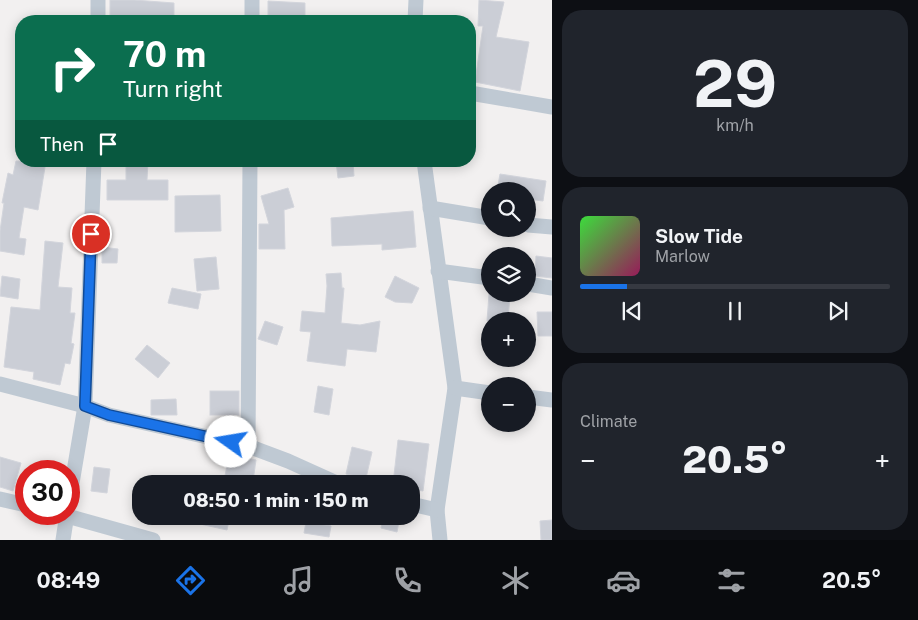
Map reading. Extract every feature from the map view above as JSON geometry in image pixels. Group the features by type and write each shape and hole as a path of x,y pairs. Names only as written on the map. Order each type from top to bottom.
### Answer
{"street":[{"path":"98,0 98,15"},
{"path":"252,0 252,15"},
{"path":"415,15 416,0"},
{"path":"476,94 552,107"},
{"path":"75,460 85,406 94,167"},
{"path":"248,446 250,167"},
{"path":"425,167 455,388 437,510 440,540"},
{"path":"430,208 481,216"},
{"path":"536,226 552,227"},
{"path":"438,271 481,277"},
{"path":"536,285 552,288"},
{"path":"0,384 85,406 109,415 248,446 319,475"},
{"path":"455,388 481,392"},
{"path":"536,398 552,400"},
{"path":"0,499 15,502"},
{"path":"420,506 437,510"},
{"path":"80,516 153,540"},
{"path":"63,540 64,525"}],"building":[{"path":"110,0 174,3 174,15 110,15"},
{"path":"479,0 504,2 496,37 529,42 520,91 476,82 483,26 478,26"},
{"path":"268,1 305,3 305,15 268,15"},
{"path":"15,166 45,167 38,210 24,207 19,238 26,239 24,255 0,251 0,231 4,203 2,203 8,173 13,175"},
{"path":"126,167 148,167 147,180 168,180 168,200 107,200 107,180 126,180"},
{"path":"337,167 353,167 354,176 338,178"},
{"path":"500,174 546,181 543,201 536,200 536,182 499,182"},
{"path":"288,188 294,207 284,210 285,249 259,249 259,224 269,224 261,196"},
{"path":"220,195 221,231 175,232 175,196"},
{"path":"413,211 416,247 382,250 382,244 332,246 331,218"},
{"path":"45,241 63,243 58,287 72,288 70,313 75,313 71,343 74,344 70,364 65,363 60,385 33,379 34,372 4,367 11,307 40,310"},
{"path":"102,247 118,249 117,263 102,263"},
{"path":"536,256 552,258 552,278 536,276"},
{"path":"216,257 219,289 197,291 194,259"},
{"path":"341,273 342,288 344,288 341,323 360,325 380,321 376,352 347,349 345,366 307,361 311,332 300,331 302,311 325,313 326,274"},
{"path":"2,276 20,279 18,299 0,296"},
{"path":"395,276 419,288 412,303 395,302 385,297"},
{"path":"172,288 201,294 198,309 168,303"},
{"path":"488,302 509,302 509,312 488,312"},
{"path":"537,312 552,312 552,336 538,336"},
{"path":"265,321 283,327 277,345 258,339"},
{"path":"147,345 170,363 158,378 135,359"},
{"path":"318,386 333,389 329,415 314,412"},
{"path":"210,391 239,391 239,415 210,415"},
{"path":"176,399 177,415 151,415 151,400"},
{"path":"398,440 429,444 423,491 420,490 420,475 394,475"},
{"path":"352,447 372,452 367,475 346,474"},
{"path":"229,454 256,460 254,475 225,475"},
{"path":"0,457 15,461 15,484 13,491 0,487"},
{"path":"94,467 110,469 107,493 91,491"},
{"path":"552,520 552,540 541,540 540,521"},
{"path":"204,525 228,525 227,530"},
{"path":"305,525 331,526 329,537 304,533"},
{"path":"382,525 398,525 397,532 381,528"}],"route":[{"path":"91,234 85,406 109,415 231,442"}]}
